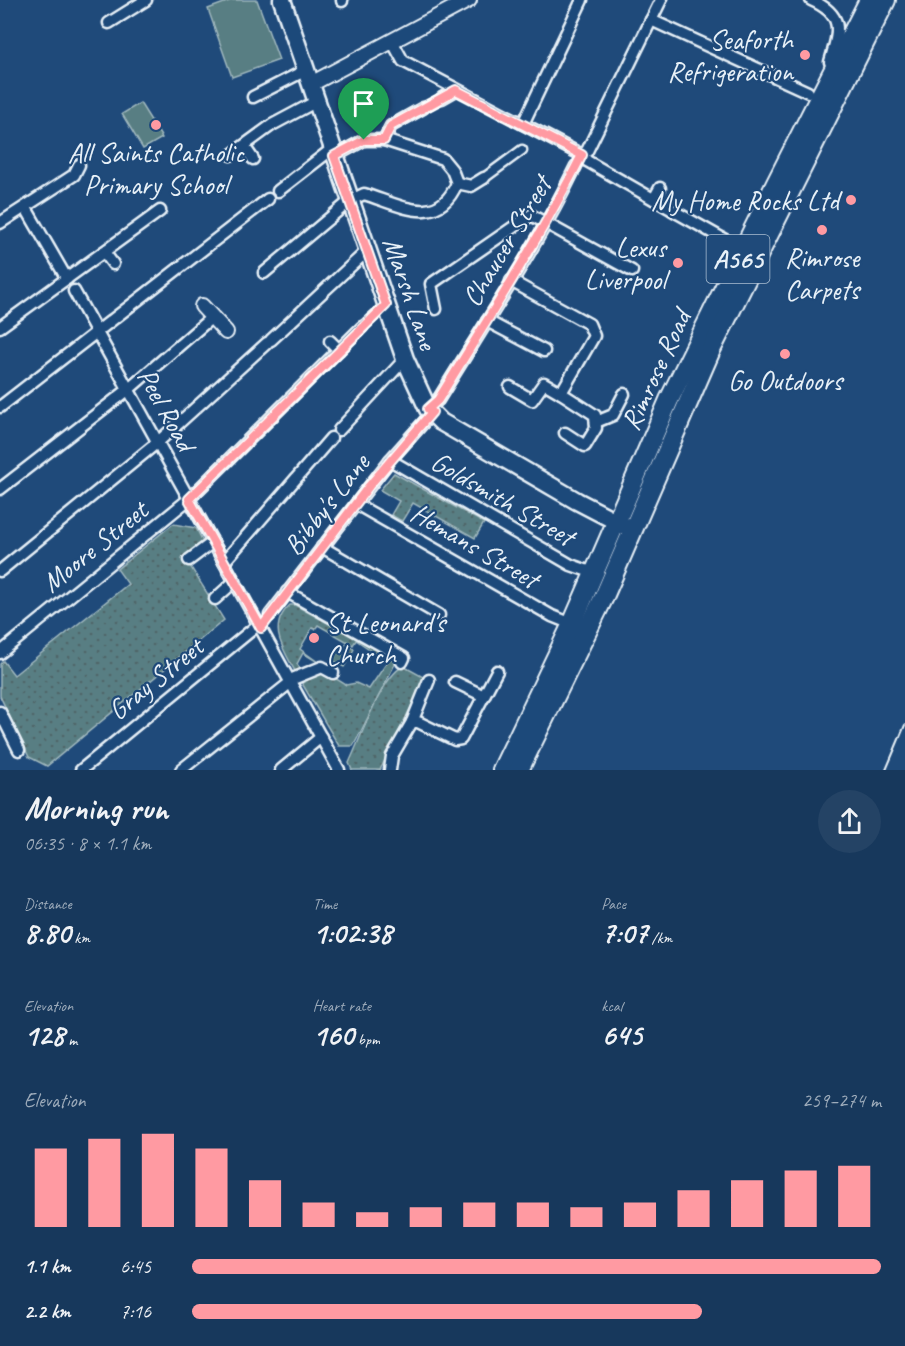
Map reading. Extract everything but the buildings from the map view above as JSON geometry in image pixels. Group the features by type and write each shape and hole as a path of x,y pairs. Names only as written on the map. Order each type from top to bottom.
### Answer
{"highway":[{"name":"Rimrose Road","path":"502,770 572,624 665,409 743,250 816,90 869,0"},
{"name":"Rimrose Road","path":"519,770 603,599 707,358 886,0"}],"main road":[{"name":"Marsh Lane","path":"282,0 405,359 430,411 441,422 474,442 633,530"}],"street":[{"path":"109,23 147,0"},
{"path":"253,97 309,77 392,41 469,0"},
{"path":"523,124 582,0"},
{"path":"582,155 587,151 661,0"},
{"path":"651,20 816,90 838,33 836,20 828,9 811,0"},
{"path":"392,41 403,61 582,155 743,250"},
{"path":"384,140 391,126 456,90"},
{"path":"231,155 272,125 317,101"},
{"path":"264,273 351,200 364,194 423,212 437,209 451,198 457,183 452,170 443,159 384,140 364,140 333,152 278,191"},
{"path":"244,146 253,159"},
{"path":"457,183 471,186 522,150"},
{"name":"Chaucer Street","path":"430,411 511,281 582,155"},
{"path":"0,223 74,175 79,165"},
{"path":"654,199 660,188"},
{"path":"0,407 268,199"},
{"path":"26,208 67,279"},
{"path":"0,327 160,211"},
{"path":"436,309 430,284 531,215 632,271"},
{"path":"0,570 159,442 367,250"},
{"path":"104,252 113,264"},
{"path":"511,281 589,324 594,336 561,393"},
{"name":"Peel Road","path":"74,291 339,770"},
{"path":"362,327 386,305"},
{"path":"0,489 129,389 207,311 226,332"},
{"path":"487,321 544,351"},
{"name":"Moore Street","path":"0,653 189,499 362,327"},
{"path":"330,341 339,350"},
{"path":"224,562 335,434 405,359"},
{"path":"510,387 532,400 544,383 595,415 597,428 585,446 565,433"},
{"path":"596,422 613,415 624,394"},
{"name":"Bibby's Lane","path":"260,626 430,411"},
{"name":"Goldsmith Street","path":"390,460 571,565 594,573"},
{"name":"Hemans Street","path":"356,504 552,616 572,624"},
{"path":"189,560 213,542"},
{"path":"322,547 439,615"},
{"path":"215,599 235,581"},
{"path":"287,592 404,658 402,662"},
{"name":"Gray Street","path":"81,770 260,626"},
{"path":"181,770 290,681 322,667 333,673"},
{"path":"412,722 418,722 458,740 464,736 497,671"},
{"path":"390,770 392,756 412,722 429,680"},
{"path":"455,682 483,696"},
{"path":"0,712 19,750"},
{"path":"281,770 321,737"}],"green space":[{"path":"232,0 257,0 279,60 232,77 208,9"},
{"path":"140,103 162,138 143,149 122,114"},
{"path":"394,473 484,523 475,538 413,503 402,521 391,515 399,501 380,490"},
{"path":"173,524 196,528 203,542 185,558 224,620 47,766 29,757 0,696 0,664 3,661 14,675 128,584 117,569"},
{"path":"290,605 295,605 386,655 384,659 356,640 353,645 318,625 315,629 312,628 300,649 318,662 303,653 297,664 302,671 296,673 282,647 278,630 283,613"},
{"path":"346,644 354,649 344,667 332,660 340,646 344,648"},
{"path":"390,658 396,662 356,741 353,746 339,746 300,680 322,670 346,685 356,683 369,689"},
{"path":"403,666 425,678 380,770 352,770 349,763 372,710 387,683"}],"railway":[{"path":"886,770 905,725"}],"place":[{"name":"Seaforth Refrigeration","path":"805,55"},
{"name":"All Saints Catholic Primary School","path":"156,125"},
{"name":"My Home Rocks Ltd","path":"851,200"},
{"name":"Rimrose Carpets","path":"822,230"},
{"name":"Lexus Liverpool","path":"678,263"},
{"name":"Go Outdoors","path":"785,354"},
{"name":"St Leonard's Church","path":"314,638"}],"route":[{"path":"456,90 576,154 582,155 562,195 511,281 438,400 428,409 432,412 369,486 261,628 189,499 386,305 334,156 364,140 384,140 391,126 456,90"}]}
